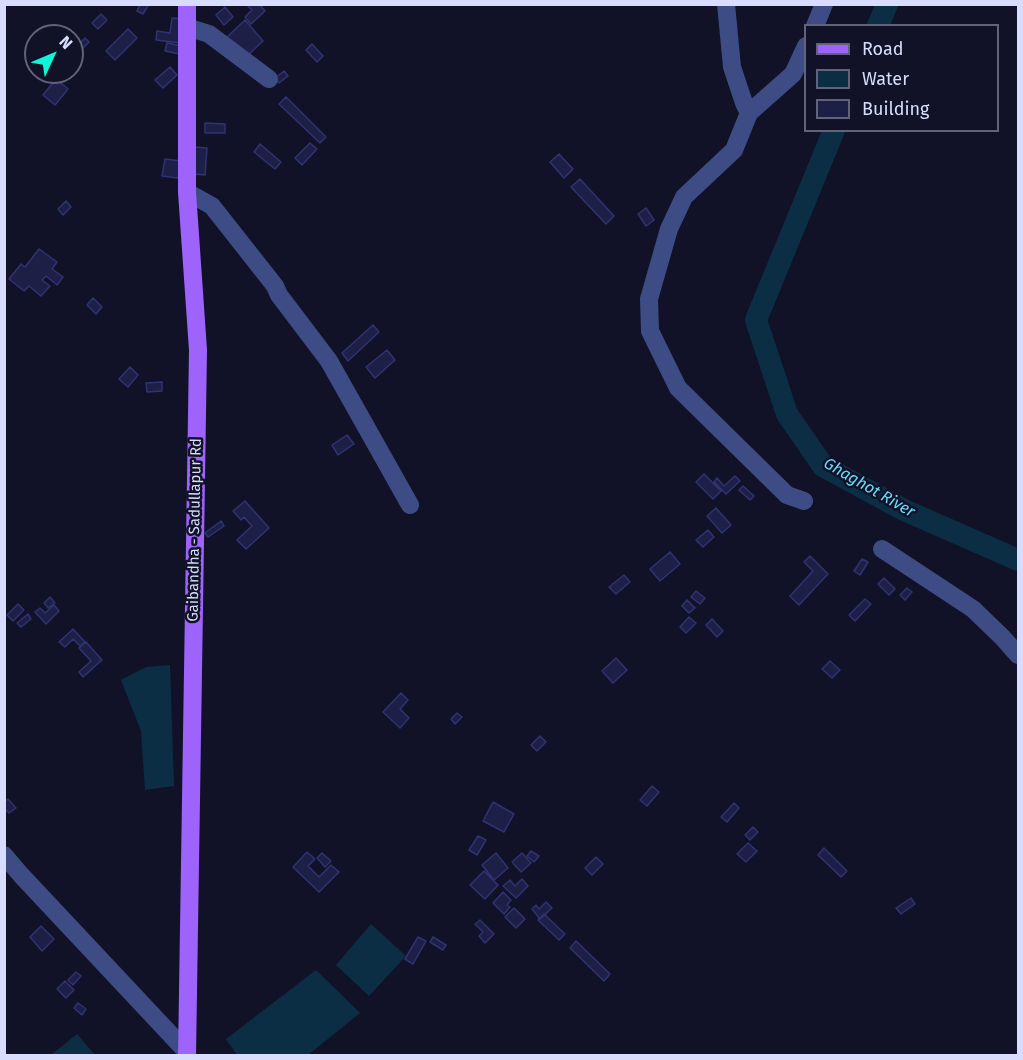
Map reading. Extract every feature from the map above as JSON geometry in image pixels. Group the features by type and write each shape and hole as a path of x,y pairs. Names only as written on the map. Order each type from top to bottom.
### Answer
{"main road":[{"name":"Gaibandha - Sadullapur Rd","path":"185,5 187,192 198,350 187,1054"}],"street":[{"path":"726,4 732,67 749,113"},
{"path":"815,24 824,4"},
{"path":"187,27 209,34 269,79"},
{"path":"804,50 793,75 749,113 734,150 684,197 669,229 649,299 650,331 678,388 787,495 804,501"},
{"path":"187,192 212,206 275,286 279,295 329,361 410,506"},
{"path":"882,549 973,609 1004,638 1018,655"},
{"path":"4,855 187,1054"}],"water":[{"path":"170,665 174,786 145,790 141,731 121,680 146,667"},
{"path":"371,924 406,956 369,996 336,965"},
{"path":"316,970 360,1013 308,1055 237,1055 226,1039"},
{"path":"77,1034 95,1055 51,1055"}],"building":[{"path":"140,4 149,4 143,14 137,11"},
{"path":"259,4 265,11 251,24 245,17 252,10 247,5"},
{"path":"225,7 233,17 224,25 216,15"},
{"path":"101,14 107,20 98,29 92,23"},
{"path":"172,18 184,19 181,43 156,40 157,31 170,33"},
{"path":"245,20 263,41 246,57 227,37"},
{"path":"128,29 137,38 115,60 106,51"},
{"path":"84,39 89,42 84,47"},
{"path":"167,43 182,46 180,54 165,51"},
{"path":"312,44 323,56 317,62 306,50"},
{"path":"170,67 177,75 163,88 155,80"},
{"path":"284,71 288,76 279,83 275,78"},
{"path":"52,84 62,84 68,89 55,105 43,95"},
{"path":"286,97 326,137 320,143 279,104"},
{"path":"205,123 225,124 225,133 205,133"},
{"path":"310,143 317,149 302,165 295,158"},
{"path":"260,144 281,162 275,169 254,152"},
{"path":"194,147 207,148 205,175 193,174"},
{"path":"559,154 573,169 564,178 550,162"},
{"path":"165,159 181,161 178,178 162,176"},
{"path":"580,179 614,216 606,224 571,187"},
{"path":"66,201 71,207 63,215 58,209"},
{"path":"646,208 654,220 646,226 638,214"},
{"path":"39,249 57,262 52,269 63,277 57,285 46,276 42,280 50,286 41,296 29,286 24,291 9,279 21,264 25,267"},
{"path":"93,298 102,307 96,314 87,305"},
{"path":"373,325 379,332 348,361 342,353"},
{"path":"387,350 395,360 375,378 366,367"},
{"path":"130,367 138,375 128,387 119,379"},
{"path":"162,382 162,391 147,392 146,383"},
{"path":"347,435 354,444 338,455 332,445"},
{"path":"704,474 721,491 713,499 696,482"},
{"path":"735,476 740,481 726,494 714,482 717,478 724,486"},
{"path":"743,486 754,496 750,500 739,490"},
{"path":"245,501 269,528 246,549 237,540 252,526 244,517 241,520 233,511"},
{"path":"716,508 731,525 722,533 707,516"},
{"path":"221,521 224,526 208,537 205,533"},
{"path":"708,530 714,537 703,547 696,540"},
{"path":"670,552 680,564 660,581 650,569"},
{"path":"810,556 828,574 799,605 790,596 813,571 804,562"},
{"path":"862,559 868,562 860,575 854,571"},
{"path":"624,575 630,582 616,594 609,587"},
{"path":"884,578 895,589 889,595 878,584"},
{"path":"907,588 912,592 905,600 900,595"},
{"path":"696,591 705,598 700,604 691,597"},
{"path":"50,597 55,603 48,608 44,603"},
{"path":"865,599 871,604 855,621 849,615"},
{"path":"687,600 695,608 689,613 682,606"},
{"path":"18,604 24,610 13,621 7,615"},
{"path":"54,605 59,611 46,624 35,612 40,608 45,613"},
{"path":"28,614 31,619 21,627 17,623"},
{"path":"689,617 696,623 686,633 680,627"},
{"path":"712,619 723,631 717,637 706,625"},
{"path":"73,629 85,642 80,646 73,639 65,647 59,642"},
{"path":"86,642 102,660 83,677 79,672 91,661 79,648"},
{"path":"616,658 627,670 613,683 602,671"},
{"path":"830,661 840,670 832,678 822,669"},
{"path":"401,693 408,700 400,709 409,718 400,728 383,712"},
{"path":"457,713 462,717 455,724 451,719"},
{"path":"540,736 546,742 537,751 531,745"},
{"path":"652,786 659,792 647,806 640,800"},
{"path":"8,799 16,808 9,813 4,808 4,802"},
{"path":"493,802 514,814 504,832 483,821"},
{"path":"734,803 739,808 727,822 721,817"},
{"path":"753,827 758,832 750,840 745,835"},
{"path":"478,836 486,840 477,855 469,850"},
{"path":"748,843 757,851 746,862 737,854"},
{"path":"824,848 847,871 841,877 818,855"},
{"path":"531,851 539,856 534,862 527,856"},
{"path":"307,852 315,859 308,866 319,877 331,865 339,872 319,892 293,867"},
{"path":"322,853 331,861 325,867 317,858"},
{"path":"496,853 508,868 494,880 482,865"},
{"path":"522,853 531,863 521,872 512,862"},
{"path":"596,857 603,864 592,875 585,868"},
{"path":"484,871 498,885 485,899 470,885"},
{"path":"522,879 528,886 516,898 503,886 510,880 515,886"},
{"path":"503,892 511,900 507,905 510,907 504,914 493,903"},
{"path":"911,898 915,904 901,914 896,908"},
{"path":"546,902 552,908 540,919 532,909 536,905 539,909"},
{"path":"514,908 525,919 516,928 505,917"},
{"path":"544,914 565,934 559,940 538,920"},
{"path":"480,920 494,934 485,943 479,936 483,932 475,924"},
{"path":"41,926 54,939 42,951 30,937"},
{"path":"418,937 426,941 413,964 405,959"},
{"path":"433,937 446,945 443,950 430,942"},
{"path":"576,941 610,974 604,981 570,948"},
{"path":"76,972 81,976 73,985 68,980"},
{"path":"65,981 74,990 66,998 57,989"},
{"path":"78,1003 86,1009 82,1015 74,1008"}],"waterway":[{"name":"Ghaghot River","path":"879,24 887,4"},
{"name":"Ghaghot River","path":"833,132 756,320 787,414 823,466 904,510 1018,560"}]}
